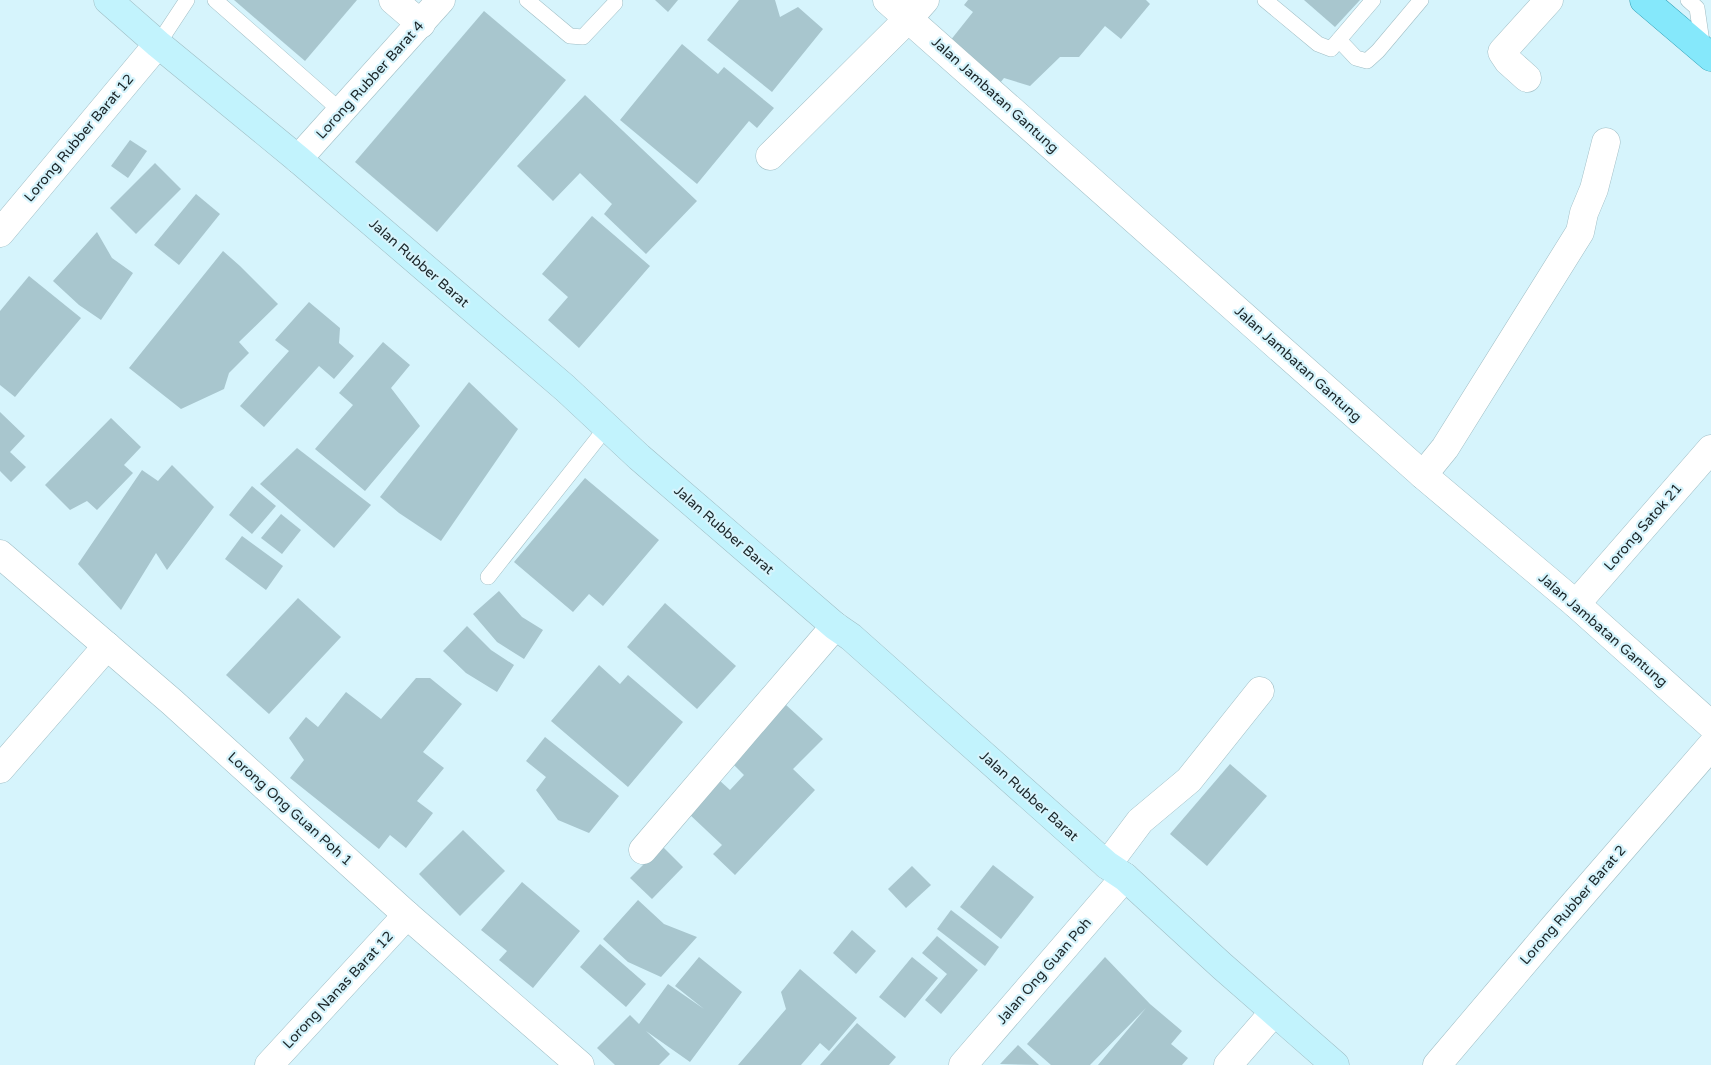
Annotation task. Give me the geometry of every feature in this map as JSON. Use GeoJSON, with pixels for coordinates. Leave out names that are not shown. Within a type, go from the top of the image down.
{"type":"FeatureCollection","features":[{"type":"Feature","properties":{"kind":"main road","name":"Jalan Rubber Barat"},"geometry":{"type":"LineString","coordinates":[[108,0],[158,44],[298,159],[565,388],[606,428],[835,626],[851,637],[1335,1065]]}},
{"type":"Feature","properties":{"kind":"main road"},"geometry":{"type":"LineString","coordinates":[[1644,0],[1707,54]]}},
{"type":"Feature","properties":{"kind":"street"},"geometry":{"type":"LineString","coordinates":[[393,0],[421,24]]}},
{"type":"Feature","properties":{"kind":"street","name":"Lorong Rubber Barat 4"},"geometry":{"type":"LineString","coordinates":[[298,159],[441,0]]}},
{"type":"Feature","properties":{"kind":"street","name":"Jalan Jambatan Gantung"},"geometry":{"type":"LineString","coordinates":[[887,0],[917,9],[1423,475],[1576,604],[1711,725]]}},
{"type":"Feature","properties":{"kind":"street"},"geometry":{"type":"LineString","coordinates":[[1527,78],[1508,61],[1502,52],[1549,0]]}},
{"type":"Feature","properties":{"kind":"street"},"geometry":{"type":"LineString","coordinates":[[770,156],[917,9]]}},
{"type":"Feature","properties":{"kind":"street","name":"Lorong Rubber Barat 12"},"geometry":{"type":"LineString","coordinates":[[0,232],[158,44]]}},
{"type":"Feature","properties":{"kind":"street"},"geometry":{"type":"LineString","coordinates":[[1423,475],[1445,448],[1580,232],[1584,213],[1594,189],[1606,142]]}},
{"type":"Feature","properties":{"kind":"street","name":"Lorong Satok 21"},"geometry":{"type":"LineString","coordinates":[[1576,604],[1711,449]]}},
{"type":"Feature","properties":{"kind":"street","name":"Lorong Ong Guan Poh 1"},"geometry":{"type":"LineString","coordinates":[[0,554],[172,702],[407,915],[580,1065]]}},
{"type":"Feature","properties":{"kind":"street"},"geometry":{"type":"LineString","coordinates":[[643,850],[835,626]]}},
{"type":"Feature","properties":{"kind":"street"},"geometry":{"type":"LineString","coordinates":[[0,769],[107,646]]}},
{"type":"Feature","properties":{"kind":"street","name":"Jalan Ong Guan Poh"},"geometry":{"type":"LineString","coordinates":[[963,1065],[1116,871],[1140,821],[1189,780],[1260,690]]}},
{"type":"Feature","properties":{"kind":"street","name":"Lorong Rubber Barat 2"},"geometry":{"type":"LineString","coordinates":[[1437,1065],[1711,746]]}},
{"type":"Feature","properties":{"kind":"street","name":"Lorong Nanas Barat 12"},"geometry":{"type":"LineString","coordinates":[[269,1065],[407,915]]}},
{"type":"Feature","properties":{"kind":"street"},"geometry":{"type":"LineString","coordinates":[[1228,1065],[1274,1012]]}},
{"type":"Feature","properties":{"kind":"lane"},"geometry":{"type":"LineString","coordinates":[[158,44],[187,0]]}},
{"type":"Feature","properties":{"kind":"lane"},"geometry":{"type":"LineString","coordinates":[[215,0],[341,111]]}},
{"type":"Feature","properties":{"kind":"lane"},"geometry":{"type":"LineString","coordinates":[[527,0],[570,36],[583,37],[615,3]]}},
{"type":"Feature","properties":{"kind":"lane"},"geometry":{"type":"LineString","coordinates":[[1265,0],[1318,44],[1331,49],[1373,0]]}},
{"type":"Feature","properties":{"kind":"lane"},"geometry":{"type":"LineString","coordinates":[[1338,40],[1356,58],[1367,60],[1378,52],[1421,0]]}},
{"type":"Feature","properties":{"kind":"lane"},"geometry":{"type":"LineString","coordinates":[[1688,0],[1697,8],[1707,54]]}},
{"type":"Feature","properties":{"kind":"lane"},"geometry":{"type":"LineString","coordinates":[[488,577],[606,428]]}},
{"type":"Feature","properties":{"kind":"building"},"geometry":{"type":"Polygon","coordinates":[[[234,0],[357,0],[305,61],[234,0]]]}},
{"type":"Feature","properties":{"kind":"building"},"geometry":{"type":"Polygon","coordinates":[[[655,0],[678,0],[668,12],[655,0]]]}},
{"type":"Feature","properties":{"kind":"building"},"geometry":{"type":"Polygon","coordinates":[[[739,0],[775,0],[780,17],[798,7],[823,29],[772,92],[707,40],[739,0]]]}},
{"type":"Feature","properties":{"kind":"building"},"geometry":{"type":"Polygon","coordinates":[[[968,0],[1146,0],[1150,4],[1121,39],[1105,26],[1079,57],[1060,57],[1030,86],[1004,78],[996,88],[946,46],[973,12],[964,5],[968,0]]]}},
{"type":"Feature","properties":{"kind":"building"},"geometry":{"type":"Polygon","coordinates":[[[1304,0],[1360,0],[1335,27],[1304,0]]]}},
{"type":"Feature","properties":{"kind":"building"},"geometry":{"type":"Polygon","coordinates":[[[484,11],[566,80],[437,232],[355,162],[484,11]]]}},
{"type":"Feature","properties":{"kind":"building"},"geometry":{"type":"Polygon","coordinates":[[[682,44],[718,74],[724,67],[774,108],[757,128],[749,121],[697,184],[620,120],[682,44]]]}},
{"type":"Feature","properties":{"kind":"building"},"geometry":{"type":"Polygon","coordinates":[[[585,95],[697,201],[646,254],[604,214],[612,204],[580,173],[553,201],[517,166],[585,95]]]}},
{"type":"Feature","properties":{"kind":"building"},"geometry":{"type":"Polygon","coordinates":[[[130,140],[147,151],[128,178],[111,166],[130,140]]]}},
{"type":"Feature","properties":{"kind":"building"},"geometry":{"type":"Polygon","coordinates":[[[155,163],[181,189],[136,234],[110,208],[155,163]]]}},
{"type":"Feature","properties":{"kind":"building"},"geometry":{"type":"Polygon","coordinates":[[[196,194],[220,214],[179,265],[154,245],[196,194]]]}},
{"type":"Feature","properties":{"kind":"building"},"geometry":{"type":"Polygon","coordinates":[[[592,216],[650,266],[579,348],[548,320],[568,297],[542,274],[592,216]]]}},
{"type":"Feature","properties":{"kind":"building"},"geometry":{"type":"Polygon","coordinates":[[[97,232],[112,258],[133,273],[101,320],[79,305],[53,281],[97,232]]]}},
{"type":"Feature","properties":{"kind":"building"},"geometry":{"type":"Polygon","coordinates":[[[223,251],[278,304],[239,342],[249,353],[229,373],[224,389],[181,409],[129,368],[223,251]]]}},
{"type":"Feature","properties":{"kind":"building"},"geometry":{"type":"Polygon","coordinates":[[[29,276],[81,318],[15,397],[0,385],[0,311],[29,276]]]}},
{"type":"Feature","properties":{"kind":"building"},"geometry":{"type":"Polygon","coordinates":[[[309,302],[340,328],[339,343],[354,356],[334,379],[319,366],[264,427],[240,406],[289,351],[275,340],[309,302]]]}},
{"type":"Feature","properties":{"kind":"building"},"geometry":{"type":"Polygon","coordinates":[[[383,342],[410,365],[391,388],[420,426],[365,491],[315,449],[353,405],[339,393],[383,342]]]}},
{"type":"Feature","properties":{"kind":"building"},"geometry":{"type":"Polygon","coordinates":[[[469,382],[518,429],[441,541],[399,513],[380,497],[469,382]]]}},
{"type":"Feature","properties":{"kind":"building"},"geometry":{"type":"Polygon","coordinates":[[[0,412],[25,436],[10,452],[26,467],[11,482],[0,471],[0,412]]]}},
{"type":"Feature","properties":{"kind":"building"},"geometry":{"type":"Polygon","coordinates":[[[111,418],[141,447],[124,465],[133,473],[97,510],[87,501],[70,510],[45,485],[111,418]]]}},
{"type":"Feature","properties":{"kind":"building"},"geometry":{"type":"Polygon","coordinates":[[[297,448],[371,505],[334,548],[260,484],[297,448]]]}},
{"type":"Feature","properties":{"kind":"building"},"geometry":{"type":"Polygon","coordinates":[[[172,465],[214,507],[167,570],[156,553],[121,610],[78,564],[142,470],[158,481],[172,465]]]}},
{"type":"Feature","properties":{"kind":"building"},"geometry":{"type":"Polygon","coordinates":[[[585,478],[659,540],[603,606],[589,594],[573,612],[514,562],[585,478]]]}},
{"type":"Feature","properties":{"kind":"building"},"geometry":{"type":"Polygon","coordinates":[[[252,486],[276,506],[252,534],[229,515],[252,486]]]}},
{"type":"Feature","properties":{"kind":"building"},"geometry":{"type":"Polygon","coordinates":[[[281,514],[301,530],[282,554],[261,538],[281,514]]]}},
{"type":"Feature","properties":{"kind":"building"},"geometry":{"type":"Polygon","coordinates":[[[242,536],[283,566],[266,590],[225,559],[242,536]]]}},
{"type":"Feature","properties":{"kind":"building"},"geometry":{"type":"Polygon","coordinates":[[[499,591],[522,617],[543,630],[524,659],[497,642],[473,614],[499,591]]]}},
{"type":"Feature","properties":{"kind":"building"},"geometry":{"type":"Polygon","coordinates":[[[298,598],[341,637],[269,714],[226,675],[298,598]]]}},
{"type":"Feature","properties":{"kind":"building"},"geometry":{"type":"Polygon","coordinates":[[[665,603],[736,666],[697,709],[627,647],[665,603]]]}},
{"type":"Feature","properties":{"kind":"building"},"geometry":{"type":"Polygon","coordinates":[[[467,626],[491,650],[514,665],[497,692],[466,673],[443,651],[467,626]]]}},
{"type":"Feature","properties":{"kind":"building"},"geometry":{"type":"Polygon","coordinates":[[[599,665],[620,684],[628,675],[683,722],[628,787],[551,721],[599,665]]]}},
{"type":"Feature","properties":{"kind":"building"},"geometry":{"type":"Polygon","coordinates":[[[416,678],[430,678],[462,704],[423,752],[444,768],[417,801],[433,813],[406,848],[390,835],[379,849],[290,778],[304,760],[289,738],[306,717],[318,727],[346,692],[381,719],[416,678]]]}},
{"type":"Feature","properties":{"kind":"building"},"geometry":{"type":"Polygon","coordinates":[[[785,704],[823,739],[793,769],[815,790],[735,875],[713,854],[722,845],[688,813],[719,780],[730,790],[744,775],[731,762],[785,704]]]}},
{"type":"Feature","properties":{"kind":"building"},"geometry":{"type":"Polygon","coordinates":[[[545,737],[619,796],[589,833],[558,820],[536,790],[546,777],[526,761],[545,737]]]}},
{"type":"Feature","properties":{"kind":"building"},"geometry":{"type":"Polygon","coordinates":[[[1230,764],[1267,796],[1207,866],[1170,834],[1230,764]]]}},
{"type":"Feature","properties":{"kind":"building"},"geometry":{"type":"Polygon","coordinates":[[[463,830],[505,871],[460,916],[419,874],[463,830]]]}},
{"type":"Feature","properties":{"kind":"building"},"geometry":{"type":"Polygon","coordinates":[[[662,846],[683,867],[652,899],[630,878],[662,846]]]}},
{"type":"Feature","properties":{"kind":"building"},"geometry":{"type":"Polygon","coordinates":[[[993,865],[1034,897],[1001,939],[960,907],[993,865]]]}},
{"type":"Feature","properties":{"kind":"building"},"geometry":{"type":"Polygon","coordinates":[[[912,866],[931,885],[906,908],[888,889],[912,866]]]}},
{"type":"Feature","properties":{"kind":"building"},"geometry":{"type":"Polygon","coordinates":[[[522,882],[580,931],[533,988],[499,960],[507,951],[481,930],[522,882]]]}},
{"type":"Feature","properties":{"kind":"building"},"geometry":{"type":"Polygon","coordinates":[[[638,900],[664,924],[697,937],[661,977],[628,962],[603,939],[638,900]]]}},
{"type":"Feature","properties":{"kind":"building"},"geometry":{"type":"Polygon","coordinates":[[[951,910],[999,947],[985,966],[937,929],[951,910]]]}},
{"type":"Feature","properties":{"kind":"building"},"geometry":{"type":"Polygon","coordinates":[[[852,930],[876,951],[856,974],[833,953],[852,930]]]}},
{"type":"Feature","properties":{"kind":"building"},"geometry":{"type":"Polygon","coordinates":[[[937,936],[978,970],[941,1014],[925,1000],[947,974],[922,953],[937,936]]]}},
{"type":"Feature","properties":{"kind":"building"},"geometry":{"type":"Polygon","coordinates":[[[600,944],[646,984],[626,1007],[580,967],[600,944]]]}},
{"type":"Feature","properties":{"kind":"building"},"geometry":{"type":"Polygon","coordinates":[[[699,957],[742,992],[690,1062],[646,1031],[670,1054],[659,1065],[615,1065],[597,1048],[630,1015],[639,1024],[668,984],[704,1009],[675,986],[699,957]]]}},
{"type":"Feature","properties":{"kind":"building"},"geometry":{"type":"Polygon","coordinates":[[[912,957],[938,978],[905,1018],[879,997],[912,957]]]}},
{"type":"Feature","properties":{"kind":"building"},"geometry":{"type":"Polygon","coordinates":[[[1105,957],[1150,1004],[1182,1031],[1171,1044],[1188,1058],[1182,1065],[1098,1065],[1146,1008],[1090,1065],[1051,1065],[1027,1044],[1105,957]]]}},
{"type":"Feature","properties":{"kind":"building"},"geometry":{"type":"Polygon","coordinates":[[[800,969],[857,1018],[829,1051],[820,1043],[801,1065],[738,1065],[786,1009],[781,992],[800,969]]]}},
{"type":"Feature","properties":{"kind":"building"},"geometry":{"type":"Polygon","coordinates":[[[857,1023],[896,1057],[889,1065],[820,1065],[857,1023]]]}},
{"type":"Feature","properties":{"kind":"building"},"geometry":{"type":"Polygon","coordinates":[[[1018,1045],[1039,1065],[1000,1064],[1018,1045]]]}}]}
